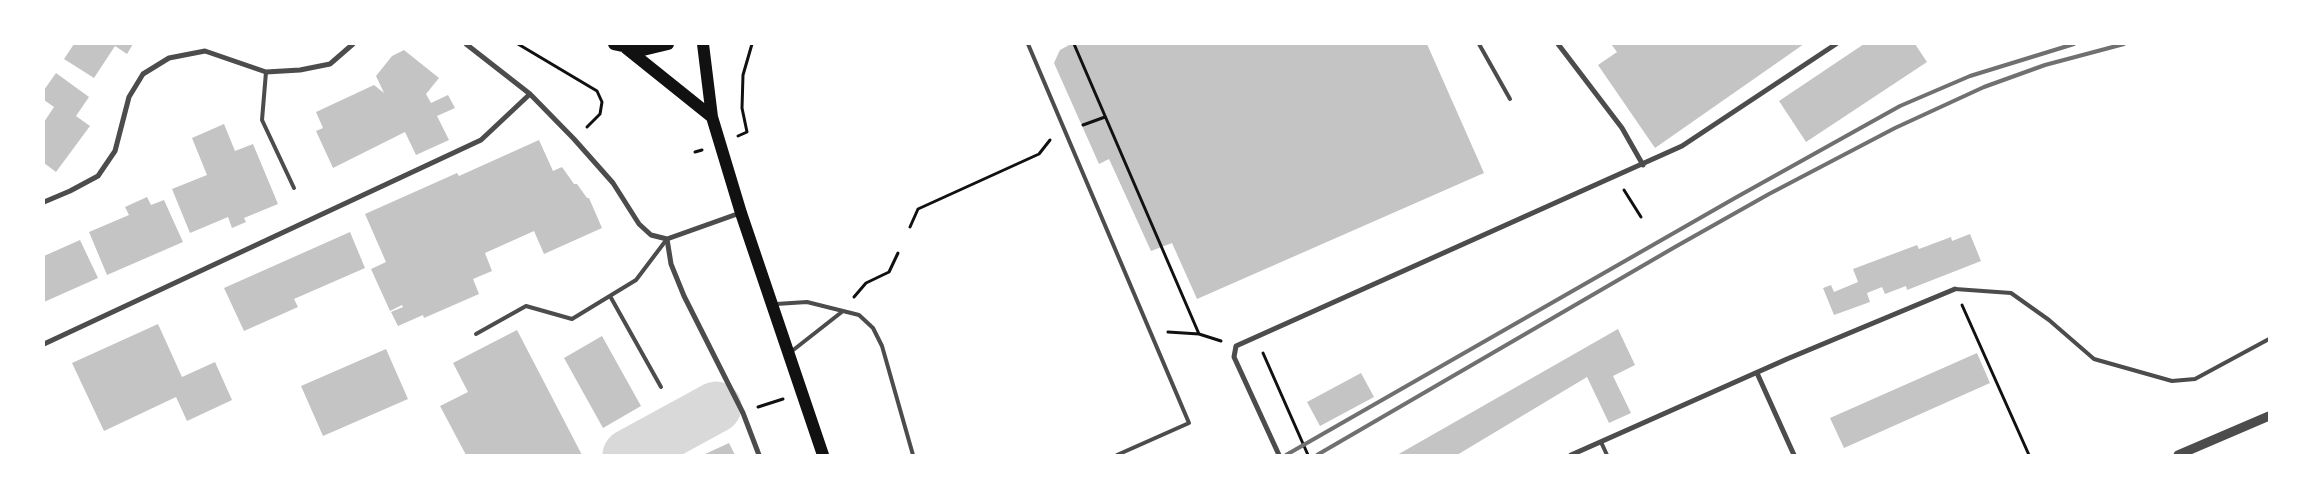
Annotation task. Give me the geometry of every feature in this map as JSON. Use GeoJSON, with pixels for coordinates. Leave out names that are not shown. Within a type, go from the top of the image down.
{"type":"FeatureCollection","features":[{"type":"Feature","properties":{"kind":"main road"},"geometry":{"type":"LineString","coordinates":[[620,46],[643,50],[668,44]]}},
{"type":"Feature","properties":{"kind":"main road"},"geometry":{"type":"LineString","coordinates":[[703,44],[712,117],[771,305],[823,455]]}},
{"type":"Feature","properties":{"kind":"main road"},"geometry":{"type":"LineString","coordinates":[[620,46],[712,117]]}},
{"type":"Feature","properties":{"kind":"street"},"geometry":{"type":"LineString","coordinates":[[44,202],[98,176],[115,151],[129,97],[143,74],[169,58],[205,51],[266,72],[300,70],[330,64],[352,44]]}},
{"type":"Feature","properties":{"kind":"street"},"geometry":{"type":"LineString","coordinates":[[466,44],[530,94],[574,139],[613,183],[639,224],[651,235],[667,239],[741,213]]}},
{"type":"Feature","properties":{"kind":"street"},"geometry":{"type":"LineString","coordinates":[[1558,44],[1622,128],[1643,164]]}},
{"type":"Feature","properties":{"kind":"street"},"geometry":{"type":"LineString","coordinates":[[1280,455],[1234,357],[1236,346],[1682,146],[1836,44]]}},
{"type":"Feature","properties":{"kind":"street"},"geometry":{"type":"LineString","coordinates":[[44,344],[481,140],[530,94]]}},
{"type":"Feature","properties":{"kind":"street"},"geometry":{"type":"LineString","coordinates":[[667,239],[671,264],[684,296],[743,412],[760,455]]}},
{"type":"Feature","properties":{"kind":"street"},"geometry":{"type":"LineString","coordinates":[[1571,455],[1955,289]]}},
{"type":"Feature","properties":{"kind":"street"},"geometry":{"type":"LineString","coordinates":[[1757,373],[1794,455]]}},
{"type":"Feature","properties":{"kind":"street"},"geometry":{"type":"LineString","coordinates":[[2178,455],[2269,416]]}},
{"type":"Feature","properties":{"kind":"lane"},"geometry":{"type":"LineString","coordinates":[[1028,44],[1189,423],[1117,455]]}},
{"type":"Feature","properties":{"kind":"lane"},"geometry":{"type":"LineString","coordinates":[[1479,44],[1510,99]]}},
{"type":"Feature","properties":{"kind":"lane"},"geometry":{"type":"LineString","coordinates":[[266,72],[262,120],[294,188]]}},
{"type":"Feature","properties":{"kind":"lane"},"geometry":{"type":"LineString","coordinates":[[476,334],[526,306],[572,319],[636,280],[667,239]]}},
{"type":"Feature","properties":{"kind":"lane"},"geometry":{"type":"LineString","coordinates":[[1955,289],[2011,293],[2049,320],[2094,359],[2172,381],[2195,379],[2269,339]]}},
{"type":"Feature","properties":{"kind":"lane"},"geometry":{"type":"LineString","coordinates":[[610,296],[661,387]]}},
{"type":"Feature","properties":{"kind":"lane"},"geometry":{"type":"LineString","coordinates":[[771,305],[807,302],[860,315],[873,328],[882,346],[913,455]]}},
{"type":"Feature","properties":{"kind":"lane"},"geometry":{"type":"LineString","coordinates":[[788,354],[843,311]]}},
{"type":"Feature","properties":{"kind":"lane"},"geometry":{"type":"LineString","coordinates":[[1602,442],[1607,455]]}},
{"type":"Feature","properties":{"kind":"path"},"geometry":{"type":"LineString","coordinates":[[518,44],[597,91],[602,102],[600,114],[574,139]]}},
{"type":"Feature","properties":{"kind":"path"},"geometry":{"type":"LineString","coordinates":[[747,132],[742,108],[744,75],[752,44]]}},
{"type":"Feature","properties":{"kind":"path"},"geometry":{"type":"LineString","coordinates":[[1074,44],[1199,334]]}},
{"type":"Feature","properties":{"kind":"path"},"geometry":{"type":"LineString","coordinates":[[1083,125],[1105,117]]}},
{"type":"Feature","properties":{"kind":"path"},"geometry":{"type":"LineString","coordinates":[[910,227],[918,209],[1039,154],[1050,140]]}},
{"type":"Feature","properties":{"kind":"path"},"geometry":{"type":"LineString","coordinates":[[1631,199],[1641,217]]}},
{"type":"Feature","properties":{"kind":"path"},"geometry":{"type":"LineString","coordinates":[[843,311],[866,283],[889,272],[898,253]]}},
{"type":"Feature","properties":{"kind":"path"},"geometry":{"type":"LineString","coordinates":[[1955,289],[2029,455]]}},
{"type":"Feature","properties":{"kind":"path"},"geometry":{"type":"LineString","coordinates":[[1150,331],[1199,334],[1236,346]]}},
{"type":"Feature","properties":{"kind":"path"},"geometry":{"type":"LineString","coordinates":[[1256,337],[1308,455]]}},
{"type":"Feature","properties":{"kind":"path"},"geometry":{"type":"LineString","coordinates":[[743,412],[800,393]]}},
{"type":"Feature","properties":{"kind":"building"},"geometry":{"type":"Polygon","coordinates":[[[74,44],[133,44],[127,54],[115,46],[94,78],[64,59],[74,44]]]}},
{"type":"Feature","properties":{"kind":"building"},"geometry":{"type":"Polygon","coordinates":[[[1071,44],[1427,44],[1484,173],[1197,299],[1172,243],[1151,251],[1109,159],[1099,164],[1054,63],[1060,50],[1071,44]]]}},
{"type":"Feature","properties":{"kind":"building"},"geometry":{"type":"Polygon","coordinates":[[[1611,44],[1804,44],[1655,148],[1598,65],[1617,52],[1611,44]]]}},
{"type":"Feature","properties":{"kind":"building"},"geometry":{"type":"Polygon","coordinates":[[[1864,44],[1915,44],[1927,62],[1806,142],[1779,101],[1864,44]]]}},
{"type":"Feature","properties":{"kind":"building"},"geometry":{"type":"Polygon","coordinates":[[[404,50],[439,78],[426,94],[431,103],[448,95],[455,108],[437,116],[449,140],[416,155],[405,132],[333,168],[316,131],[323,128],[316,112],[374,85],[384,93],[376,76],[392,56],[404,50]]]}},
{"type":"Feature","properties":{"kind":"building"},"geometry":{"type":"Polygon","coordinates":[[[56,73],[89,97],[76,116],[90,126],[56,172],[44,163],[44,122],[54,107],[44,100],[44,90],[56,73]]]}},
{"type":"Feature","properties":{"kind":"building"},"geometry":{"type":"Polygon","coordinates":[[[224,124],[235,151],[253,144],[278,204],[244,218],[246,222],[232,228],[228,217],[190,233],[172,189],[207,175],[192,138],[224,124]]]}},
{"type":"Feature","properties":{"kind":"building"},"geometry":{"type":"Polygon","coordinates":[[[539,140],[553,171],[562,167],[574,184],[577,184],[587,198],[589,198],[602,228],[544,254],[534,231],[485,253],[492,271],[473,279],[479,294],[424,318],[423,315],[398,326],[391,312],[403,307],[402,305],[390,311],[371,269],[386,262],[365,214],[457,173],[459,176],[539,140]]]}},
{"type":"Feature","properties":{"kind":"building"},"geometry":{"type":"Polygon","coordinates":[[[147,197],[151,205],[164,200],[183,242],[107,275],[89,232],[129,215],[125,207],[147,197]]]}},
{"type":"Feature","properties":{"kind":"building"},"geometry":{"type":"Polygon","coordinates":[[[350,232],[365,268],[294,299],[298,307],[244,331],[224,288],[350,232]]]}},
{"type":"Feature","properties":{"kind":"building"},"geometry":{"type":"Polygon","coordinates":[[[1970,234],[1981,261],[1907,290],[1906,286],[1885,294],[1882,287],[1867,293],[1870,302],[1834,315],[1823,288],[1831,285],[1834,292],[1858,282],[1853,269],[1917,245],[1919,249],[1951,237],[1952,241],[1970,234]]]}},
{"type":"Feature","properties":{"kind":"building"},"geometry":{"type":"Polygon","coordinates":[[[80,240],[98,278],[44,302],[44,256],[80,240]]]}},
{"type":"Feature","properties":{"kind":"building"},"geometry":{"type":"Polygon","coordinates":[[[158,324],[182,377],[215,362],[232,400],[187,421],[176,397],[104,431],[72,363],[158,324]]]}},
{"type":"Feature","properties":{"kind":"building"},"geometry":{"type":"Polygon","coordinates":[[[1618,329],[1635,365],[1613,376],[1631,413],[1609,423],[1587,377],[1457,455],[1397,455],[1618,329]]]}},
{"type":"Feature","properties":{"kind":"building"},"geometry":{"type":"Polygon","coordinates":[[[517,330],[582,455],[466,455],[440,406],[468,392],[453,363],[517,330]]]}},
{"type":"Feature","properties":{"kind":"building"},"geometry":{"type":"Polygon","coordinates":[[[602,336],[641,406],[603,428],[564,358],[602,336]]]}},
{"type":"Feature","properties":{"kind":"building"},"geometry":{"type":"Polygon","coordinates":[[[386,349],[408,399],[323,436],[301,386],[386,349]]]}},
{"type":"Feature","properties":{"kind":"building"},"geometry":{"type":"Polygon","coordinates":[[[1977,353],[1990,383],[1844,448],[1830,418],[1977,353]]]}},
{"type":"Feature","properties":{"kind":"building"},"geometry":{"type":"Polygon","coordinates":[[[1361,373],[1374,397],[1320,426],[1307,402],[1361,373]]]}},
{"type":"Feature","properties":{"kind":"building"},"geometry":{"type":"Polygon","coordinates":[[[729,443],[735,455],[703,455],[729,443]]]}},
{"type":"Feature","properties":{"kind":"waterway"},"geometry":{"type":"LineString","coordinates":[[628,455],[716,407]]}},
{"type":"Feature","properties":{"kind":"railway"},"geometry":{"type":"LineString","coordinates":[[1286,455],[1735,198],[1900,106],[1970,76],[2074,44]]}},
{"type":"Feature","properties":{"kind":"railway"},"geometry":{"type":"LineString","coordinates":[[1317,455],[1675,247],[1769,194],[1895,128],[1984,87],[2045,65],[2124,44]]}}]}
